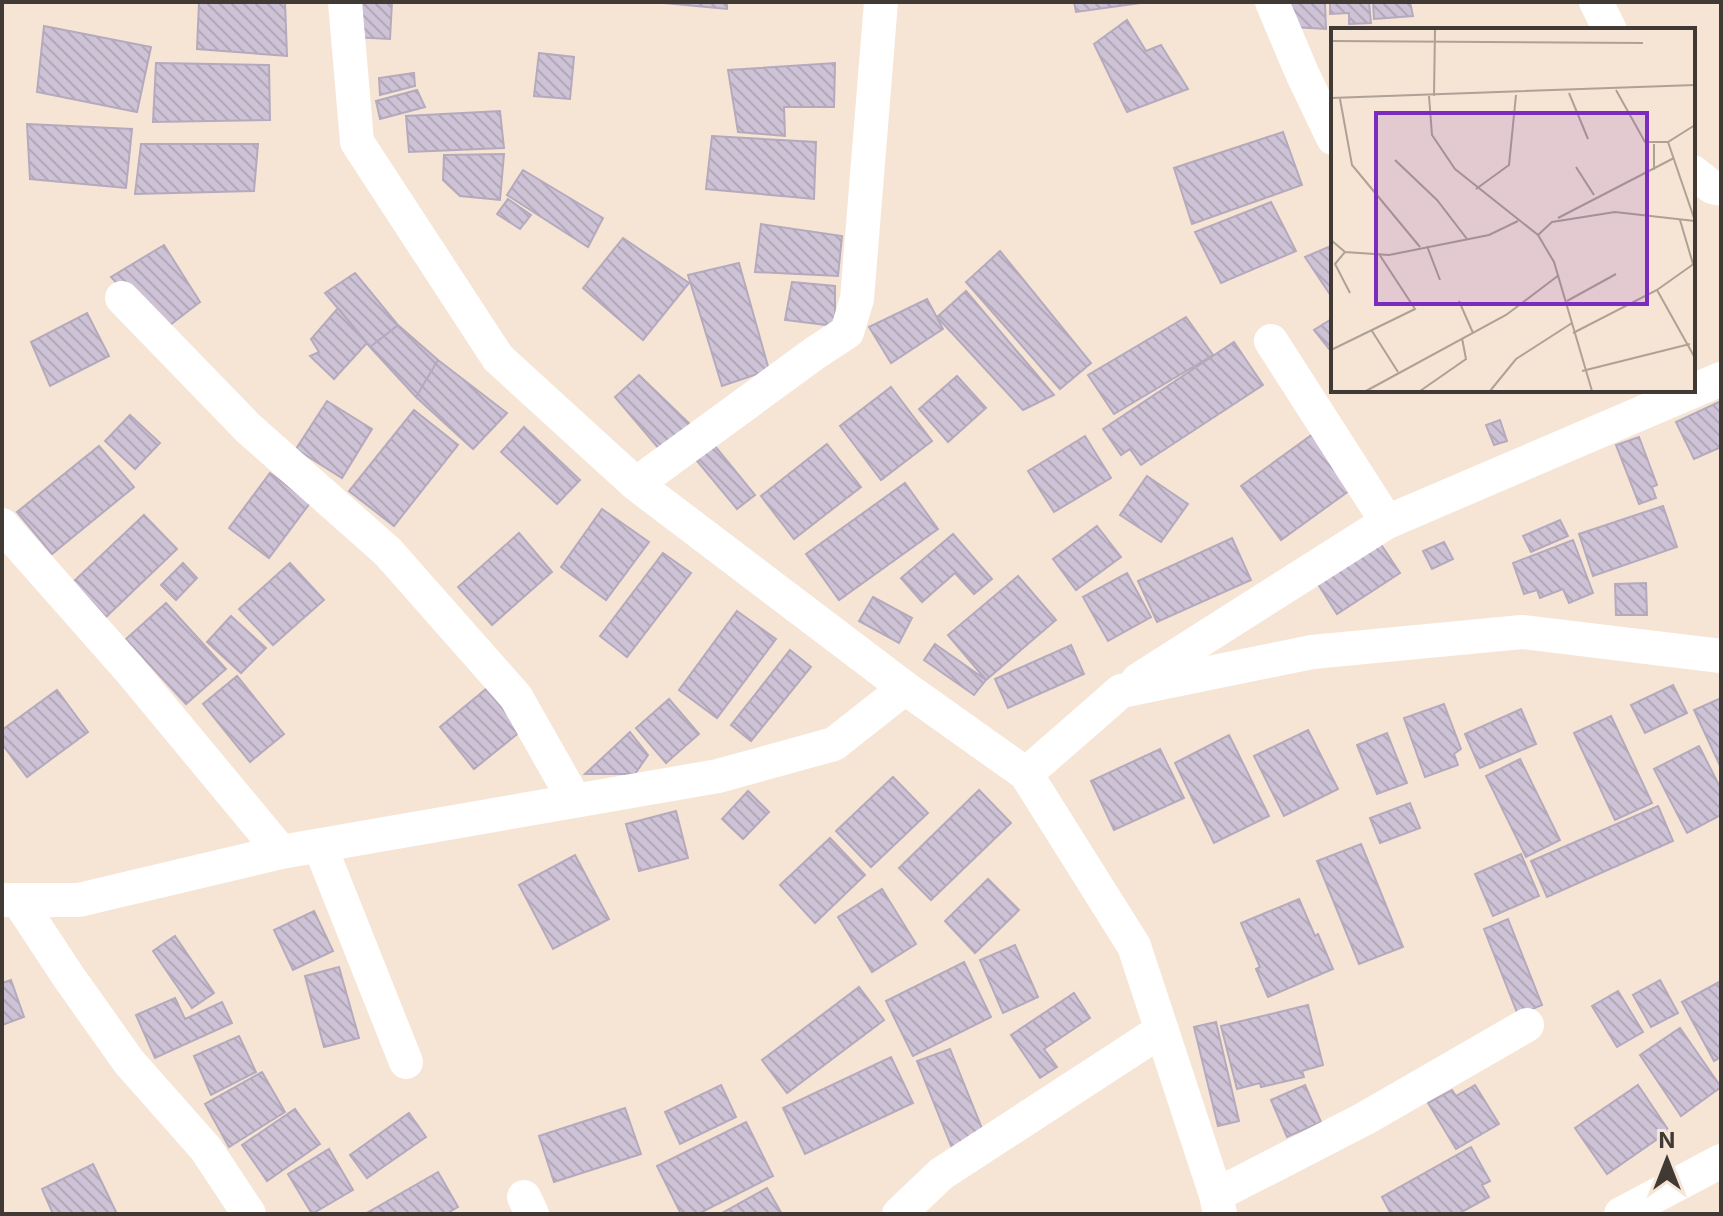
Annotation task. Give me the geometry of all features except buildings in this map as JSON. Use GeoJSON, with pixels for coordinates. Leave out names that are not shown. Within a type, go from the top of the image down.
{"type":"FeatureCollection","features":[{"type":"Feature","properties":{"kind":"street"},"geometry":{"type":"LineString","coordinates":[[345,2],[357,142],[498,358],[636,484],[905,688],[1026,774],[1134,946],[1218,1204],[1527,1025]]}},
{"type":"Feature","properties":{"kind":"street"},"geometry":{"type":"LineString","coordinates":[[636,484],[847,332],[857,299],[881,2]]}},
{"type":"Feature","properties":{"kind":"street"},"geometry":{"type":"LineString","coordinates":[[1272,2],[1331,134]]}},
{"type":"Feature","properties":{"kind":"street"},"geometry":{"type":"LineString","coordinates":[[1596,2],[1609,28]]}},
{"type":"Feature","properties":{"kind":"street"},"geometry":{"type":"LineString","coordinates":[[1695,174],[1712,187],[1721,189]]}},
{"type":"Feature","properties":{"kind":"street"},"geometry":{"type":"LineString","coordinates":[[122,298],[248,428],[388,552],[516,697],[575,801]]}},
{"type":"Feature","properties":{"kind":"street"},"geometry":{"type":"LineString","coordinates":[[1271,341],[1387,522]]}},
{"type":"Feature","properties":{"kind":"street"},"geometry":{"type":"LineString","coordinates":[[1695,390],[1721,379]]}},
{"type":"Feature","properties":{"kind":"street"},"geometry":{"type":"LineString","coordinates":[[1026,774],[1121,691],[1387,522],[1691,392]]}},
{"type":"Feature","properties":{"kind":"street"},"geometry":{"type":"LineString","coordinates":[[2,525],[130,670],[281,852]]}},
{"type":"Feature","properties":{"kind":"street"},"geometry":{"type":"LineString","coordinates":[[1121,691],[1312,652],[1522,632],[1721,656]]}},
{"type":"Feature","properties":{"kind":"street"},"geometry":{"type":"LineString","coordinates":[[10,900],[79,900],[281,852],[718,776],[834,744],[905,688]]}},
{"type":"Feature","properties":{"kind":"street"},"geometry":{"type":"LineString","coordinates":[[320,846],[406,1062]]}},
{"type":"Feature","properties":{"kind":"street"},"geometry":{"type":"LineString","coordinates":[[10,900],[129,1062],[206,1149],[249,1214]]}},
{"type":"Feature","properties":{"kind":"street"},"geometry":{"type":"LineString","coordinates":[[899,1214],[941,1174],[1162,1030]]}},
{"type":"Feature","properties":{"kind":"street"},"geometry":{"type":"LineString","coordinates":[[1621,1214],[1721,1161]]}}]}
